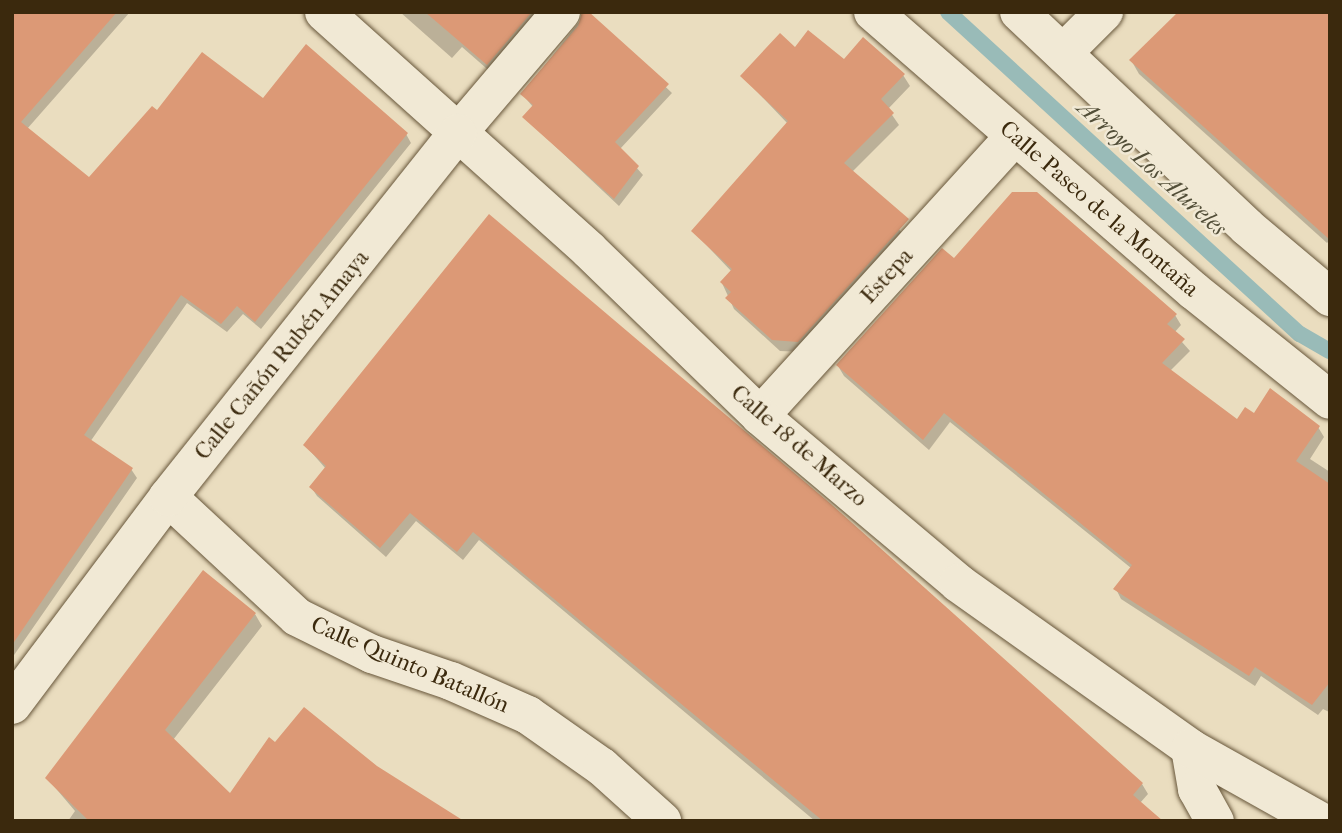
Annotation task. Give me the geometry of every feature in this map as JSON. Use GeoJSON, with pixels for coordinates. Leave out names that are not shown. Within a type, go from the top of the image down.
{"type":"FeatureCollection","features":[{"type":"Feature","properties":{"kind":"main road","name":"Calle 18 de Marzo"},"geometry":{"type":"LineString","coordinates":[[324,12],[589,250],[760,416],[958,583],[1191,748],[1320,821]]}},
{"type":"Feature","properties":{"kind":"main road","name":"Calle Cañón Rubén Amaya"},"geometry":{"type":"LineString","coordinates":[[12,705],[168,497],[458,133],[561,12]]}},
{"type":"Feature","properties":{"kind":"main road","name":"Calle Paseo de la Montaña"},"geometry":{"type":"LineString","coordinates":[[873,12],[1014,137],[1288,371],[1330,400]]}},
{"type":"Feature","properties":{"kind":"main road"},"geometry":{"type":"LineString","coordinates":[[1019,12],[1247,227],[1329,296]]}},
{"type":"Feature","properties":{"kind":"main road"},"geometry":{"type":"LineString","coordinates":[[1063,53],[1104,12]]}},
{"type":"Feature","properties":{"kind":"main road","name":"Estepa"},"geometry":{"type":"LineString","coordinates":[[760,416],[1014,137]]}},
{"type":"Feature","properties":{"kind":"main road","name":"Calle Quinto Batallón"},"geometry":{"type":"LineString","coordinates":[[168,497],[297,617],[372,654],[451,681],[528,715],[603,767],[662,821]]}},
{"type":"Feature","properties":{"kind":"main road"},"geometry":{"type":"LineString","coordinates":[[1191,748],[1197,789],[1216,821]]}},
{"type":"Feature","properties":{"kind":"building"},"geometry":{"type":"Polygon","coordinates":[[[12,12],[117,12],[21,122],[89,177],[152,106],[157,110],[202,52],[263,98],[306,44],[408,133],[255,322],[237,306],[221,324],[181,295],[84,435],[133,468],[12,645],[12,12]]]}},
{"type":"Feature","properties":{"kind":"building"},"geometry":{"type":"Polygon","coordinates":[[[425,12],[532,12],[487,65],[425,12]]]}},
{"type":"Feature","properties":{"kind":"building"},"geometry":{"type":"Polygon","coordinates":[[[582,12],[589,12],[669,84],[615,142],[639,166],[614,199],[522,117],[533,105],[520,94],[578,26],[582,12]]]}},
{"type":"Feature","properties":{"kind":"building"},"geometry":{"type":"Polygon","coordinates":[[[1178,12],[1330,12],[1330,240],[1129,60],[1178,12]]]}},
{"type":"Feature","properties":{"kind":"building"},"geometry":{"type":"Polygon","coordinates":[[[808,30],[844,59],[863,37],[905,74],[881,99],[894,113],[844,163],[909,219],[798,342],[772,340],[725,298],[731,292],[720,282],[732,269],[691,231],[788,121],[740,76],[780,33],[795,47],[808,30]]]}},
{"type":"Feature","properties":{"kind":"building"},"geometry":{"type":"Polygon","coordinates":[[[1012,192],[1037,192],[1177,314],[1167,324],[1185,339],[1162,363],[1237,419],[1245,407],[1254,413],[1270,388],[1320,426],[1296,461],[1330,484],[1330,682],[1312,705],[1255,667],[1249,676],[1113,589],[1132,565],[944,413],[923,440],[836,365],[942,248],[954,258],[1012,192]]]}},
{"type":"Feature","properties":{"kind":"building"},"geometry":{"type":"Polygon","coordinates":[[[489,214],[831,504],[1143,783],[1133,795],[1163,821],[823,821],[473,532],[457,552],[410,513],[380,548],[309,487],[326,466],[303,445],[489,214]]]}},
{"type":"Feature","properties":{"kind":"building"},"geometry":{"type":"Polygon","coordinates":[[[203,570],[256,613],[165,730],[230,793],[269,737],[275,742],[304,707],[377,766],[464,821],[89,821],[45,778],[203,570]]]}},
{"type":"Feature","properties":{"kind":"waterway","name":"Arroyo Los Alureles"},"geometry":{"type":"LineString","coordinates":[[948,12],[1300,334],[1330,351]]}}]}
